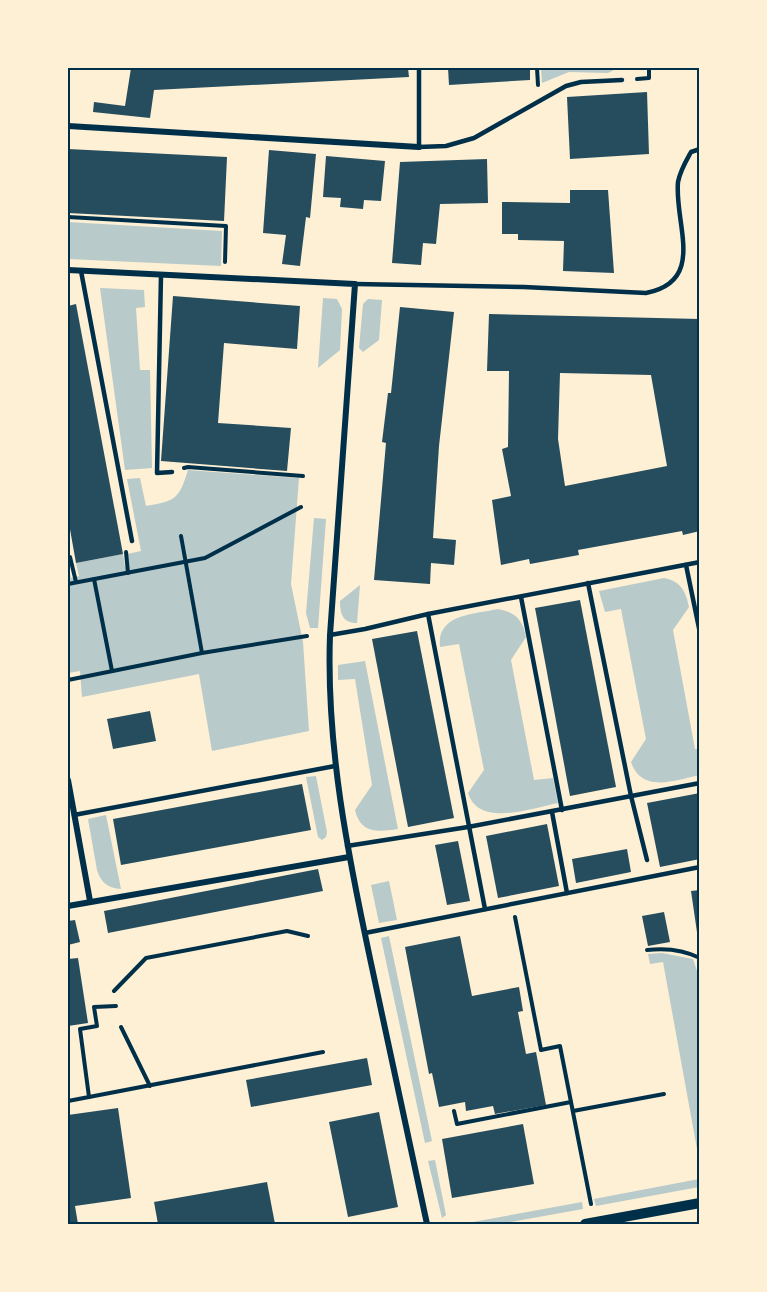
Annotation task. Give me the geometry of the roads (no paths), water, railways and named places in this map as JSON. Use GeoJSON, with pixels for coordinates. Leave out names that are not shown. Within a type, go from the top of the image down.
{"type":"FeatureCollection","features":[{"type":"Feature","properties":{"kind":"street"},"geometry":{"type":"LineString","coordinates":[[68,126],[419,147]]}},
{"type":"Feature","properties":{"kind":"street"},"geometry":{"type":"LineString","coordinates":[[68,270],[355,284],[330,635],[329,689],[335,766],[349,857],[427,1224]]}},
{"type":"Feature","properties":{"kind":"street"},"geometry":{"type":"LineString","coordinates":[[68,780],[90,901]]}},
{"type":"Feature","properties":{"kind":"street"},"geometry":{"type":"LineString","coordinates":[[68,906],[349,857]]}},
{"type":"Feature","properties":{"kind":"street"},"geometry":{"type":"LineString","coordinates":[[590,1224],[699,1203]]}},
{"type":"Feature","properties":{"kind":"lane"},"geometry":{"type":"LineString","coordinates":[[419,68],[419,147],[446,146],[474,138],[566,86],[581,82],[622,80]]}},
{"type":"Feature","properties":{"kind":"lane"},"geometry":{"type":"LineString","coordinates":[[355,284],[524,287],[646,293],[665,287],[678,274],[683,265],[684,254],[678,201],[679,179],[691,152],[699,149]]}},
{"type":"Feature","properties":{"kind":"lane"},"geometry":{"type":"LineString","coordinates":[[81,271],[132,541]]}},
{"type":"Feature","properties":{"kind":"lane"},"geometry":{"type":"LineString","coordinates":[[161,275],[157,472],[172,472]]}},
{"type":"Feature","properties":{"kind":"lane"},"geometry":{"type":"LineString","coordinates":[[330,635],[699,562]]}},
{"type":"Feature","properties":{"kind":"lane"},"geometry":{"type":"LineString","coordinates":[[686,565],[699,633]]}},
{"type":"Feature","properties":{"kind":"lane"},"geometry":{"type":"LineString","coordinates":[[588,583],[631,796],[647,860]]}},
{"type":"Feature","properties":{"kind":"lane"},"geometry":{"type":"LineString","coordinates":[[521,597],[562,810]]}},
{"type":"Feature","properties":{"kind":"lane"},"geometry":{"type":"LineString","coordinates":[[428,614],[485,909]]}},
{"type":"Feature","properties":{"kind":"lane"},"geometry":{"type":"LineString","coordinates":[[74,814],[335,766]]}},
{"type":"Feature","properties":{"kind":"lane"},"geometry":{"type":"LineString","coordinates":[[347,846],[552,812],[699,783]]}},
{"type":"Feature","properties":{"kind":"lane"},"geometry":{"type":"LineString","coordinates":[[552,812],[567,893]]}},
{"type":"Feature","properties":{"kind":"lane"},"geometry":{"type":"LineString","coordinates":[[365,933],[699,867]]}}]}
